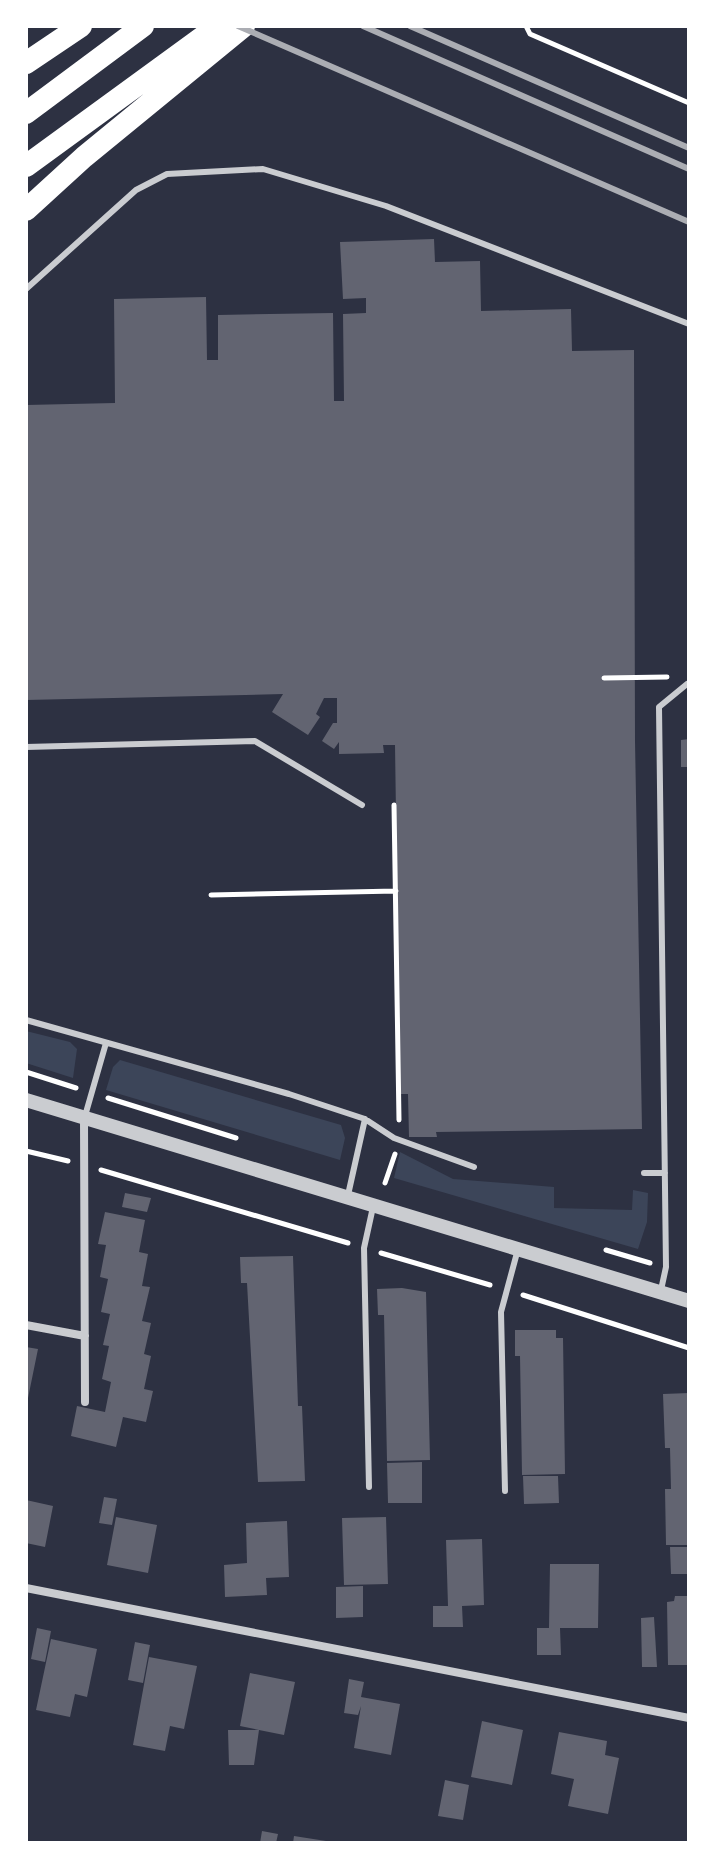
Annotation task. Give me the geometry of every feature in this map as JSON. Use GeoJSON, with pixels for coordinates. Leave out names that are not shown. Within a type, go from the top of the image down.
{"type":"FeatureCollection","features":[{"type":"Feature","properties":{"kind":"highway"},"geometry":{"type":"LineString","coordinates":[[26,63],[81,26]]}},
{"type":"Feature","properties":{"kind":"highway"},"geometry":{"type":"LineString","coordinates":[[26,113],[143,26]]}},
{"type":"Feature","properties":{"kind":"highway"},"geometry":{"type":"LineString","coordinates":[[26,166],[218,26]]}},
{"type":"Feature","properties":{"kind":"highway"},"geometry":{"type":"LineString","coordinates":[[26,210],[84,157],[244,26]]}},
{"type":"Feature","properties":{"kind":"street"},"geometry":{"type":"LineString","coordinates":[[26,1100],[689,1301]]}},
{"type":"Feature","properties":{"kind":"street"},"geometry":{"type":"LineString","coordinates":[[84,1119],[85,1402]]}},
{"type":"Feature","properties":{"kind":"street"},"geometry":{"type":"LineString","coordinates":[[26,1325],[85,1336]]}},
{"type":"Feature","properties":{"kind":"street"},"geometry":{"type":"LineString","coordinates":[[26,1588],[689,1718]]}},
{"type":"Feature","properties":{"kind":"lane"},"geometry":{"type":"LineString","coordinates":[[26,289],[136,190],[167,174],[263,169],[386,206],[689,324]]}},
{"type":"Feature","properties":{"kind":"lane"},"geometry":{"type":"LineString","coordinates":[[661,1293],[666,1267],[659,707],[687,684]]}},
{"type":"Feature","properties":{"kind":"lane"},"geometry":{"type":"LineString","coordinates":[[26,747],[255,741],[362,805]]}},
{"type":"Feature","properties":{"kind":"lane"},"geometry":{"type":"LineString","coordinates":[[26,1020],[289,1094],[365,1119],[399,1140],[474,1167]]}},
{"type":"Feature","properties":{"kind":"lane"},"geometry":{"type":"LineString","coordinates":[[84,1119],[106,1043]]}},
{"type":"Feature","properties":{"kind":"lane"},"geometry":{"type":"LineString","coordinates":[[347,1199],[365,1119]]}},
{"type":"Feature","properties":{"kind":"lane"},"geometry":{"type":"LineString","coordinates":[[644,1173],[665,1173]]}},
{"type":"Feature","properties":{"kind":"lane"},"geometry":{"type":"LineString","coordinates":[[369,1487],[364,1248],[373,1207]]}},
{"type":"Feature","properties":{"kind":"lane"},"geometry":{"type":"LineString","coordinates":[[505,1491],[501,1312],[518,1249]]}},
{"type":"Feature","properties":{"kind":"path"},"geometry":{"type":"LineString","coordinates":[[526,26],[530,34],[689,103]]}},
{"type":"Feature","properties":{"kind":"path"},"geometry":{"type":"LineString","coordinates":[[604,678],[672,677]]}},
{"type":"Feature","properties":{"kind":"path"},"geometry":{"type":"LineString","coordinates":[[385,1183],[399,1140],[394,805]]}},
{"type":"Feature","properties":{"kind":"path"},"geometry":{"type":"LineString","coordinates":[[211,895],[396,891]]}},
{"type":"Feature","properties":{"kind":"shaded area"},"geometry":{"type":"Polygon","coordinates":[[[26,1031],[70,1042],[77,1049],[73,1078],[26,1063],[26,1031]]]}},
{"type":"Feature","properties":{"kind":"shaded area"},"geometry":{"type":"Polygon","coordinates":[[[120,1060],[341,1125],[345,1138],[340,1160],[106,1090],[113,1067],[120,1060]]]}},
{"type":"Feature","properties":{"kind":"shaded area"},"geometry":{"type":"Polygon","coordinates":[[[400,1152],[453,1179],[554,1187],[554,1208],[632,1210],[633,1190],[648,1193],[647,1222],[638,1249],[394,1178],[400,1152]]]}},
{"type":"Feature","properties":{"kind":"building"},"geometry":{"type":"Polygon","coordinates":[[[434,239],[435,262],[480,261],[481,311],[571,309],[572,351],[634,350],[635,741],[642,1129],[436,1132],[437,1137],[409,1137],[408,1094],[400,1094],[395,745],[383,745],[384,753],[339,754],[339,742],[334,749],[322,741],[333,723],[337,723],[337,698],[324,698],[316,714],[320,717],[308,735],[272,712],[283,694],[26,700],[26,405],[115,403],[114,299],[206,297],[207,360],[218,360],[218,315],[333,313],[334,401],[344,401],[343,314],[366,313],[366,298],[343,299],[340,242],[434,239]]]}},
{"type":"Feature","properties":{"kind":"building"},"geometry":{"type":"Polygon","coordinates":[[[689,739],[689,767],[681,767],[681,740],[689,739]]]}},
{"type":"Feature","properties":{"kind":"building"},"geometry":{"type":"Polygon","coordinates":[[[125,1193],[151,1198],[147,1212],[122,1207],[125,1193]]]}},
{"type":"Feature","properties":{"kind":"building"},"geometry":{"type":"Polygon","coordinates":[[[105,1212],[145,1220],[139,1252],[148,1254],[142,1286],[150,1287],[142,1321],[151,1323],[144,1354],[151,1356],[144,1389],[153,1391],[146,1422],[123,1417],[116,1447],[71,1436],[77,1406],[105,1412],[111,1382],[102,1379],[109,1346],[103,1345],[110,1314],[101,1312],[108,1279],[100,1277],[106,1245],[98,1244],[105,1212]]]}},
{"type":"Feature","properties":{"kind":"building"},"geometry":{"type":"Polygon","coordinates":[[[293,1256],[298,1406],[302,1406],[305,1481],[258,1482],[247,1283],[241,1283],[240,1257],[293,1256]]]}},
{"type":"Feature","properties":{"kind":"building"},"geometry":{"type":"Polygon","coordinates":[[[402,1288],[426,1292],[430,1460],[387,1461],[384,1315],[378,1315],[377,1289],[402,1288]]]}},
{"type":"Feature","properties":{"kind":"building"},"geometry":{"type":"Polygon","coordinates":[[[515,1330],[556,1330],[556,1338],[563,1338],[565,1474],[522,1475],[520,1356],[515,1356],[515,1330]]]}},
{"type":"Feature","properties":{"kind":"building"},"geometry":{"type":"Polygon","coordinates":[[[26,1347],[38,1349],[27,1403],[26,1403],[26,1347]]]}},
{"type":"Feature","properties":{"kind":"building"},"geometry":{"type":"Polygon","coordinates":[[[689,1393],[689,1545],[666,1545],[665,1489],[671,1489],[670,1448],[665,1448],[663,1394],[689,1393]]]}},
{"type":"Feature","properties":{"kind":"building"},"geometry":{"type":"Polygon","coordinates":[[[422,1462],[422,1503],[388,1503],[387,1463],[422,1462]]]}},
{"type":"Feature","properties":{"kind":"building"},"geometry":{"type":"Polygon","coordinates":[[[523,1476],[558,1476],[559,1503],[524,1504],[523,1476]]]}},
{"type":"Feature","properties":{"kind":"building"},"geometry":{"type":"Polygon","coordinates":[[[104,1497],[117,1499],[112,1525],[99,1523],[104,1497]]]}},
{"type":"Feature","properties":{"kind":"building"},"geometry":{"type":"Polygon","coordinates":[[[26,1500],[53,1506],[45,1547],[26,1543],[26,1500]]]}},
{"type":"Feature","properties":{"kind":"building"},"geometry":{"type":"Polygon","coordinates":[[[116,1517],[157,1525],[148,1573],[107,1565],[116,1517]]]}},
{"type":"Feature","properties":{"kind":"building"},"geometry":{"type":"Polygon","coordinates":[[[386,1517],[388,1584],[344,1585],[342,1518],[386,1517]]]}},
{"type":"Feature","properties":{"kind":"building"},"geometry":{"type":"Polygon","coordinates":[[[287,1521],[289,1577],[266,1578],[267,1595],[225,1597],[224,1565],[247,1563],[246,1523],[287,1521]]]}},
{"type":"Feature","properties":{"kind":"building"},"geometry":{"type":"Polygon","coordinates":[[[482,1539],[484,1605],[462,1606],[463,1627],[433,1627],[433,1606],[448,1606],[446,1540],[482,1539]]]}},
{"type":"Feature","properties":{"kind":"building"},"geometry":{"type":"Polygon","coordinates":[[[670,1547],[689,1547],[689,1574],[671,1574],[670,1547]]]}},
{"type":"Feature","properties":{"kind":"building"},"geometry":{"type":"Polygon","coordinates":[[[550,1564],[599,1564],[598,1628],[560,1628],[561,1655],[537,1655],[537,1628],[549,1628],[550,1564]]]}},
{"type":"Feature","properties":{"kind":"building"},"geometry":{"type":"Polygon","coordinates":[[[363,1586],[363,1617],[336,1618],[336,1587],[363,1586]]]}},
{"type":"Feature","properties":{"kind":"building"},"geometry":{"type":"Polygon","coordinates":[[[675,1596],[689,1596],[689,1665],[668,1665],[667,1602],[674,1601],[675,1596]]]}},
{"type":"Feature","properties":{"kind":"building"},"geometry":{"type":"Polygon","coordinates":[[[654,1617],[657,1667],[642,1667],[641,1618],[654,1617]]]}},
{"type":"Feature","properties":{"kind":"building"},"geometry":{"type":"Polygon","coordinates":[[[37,1628],[51,1631],[45,1662],[31,1659],[37,1628]]]}},
{"type":"Feature","properties":{"kind":"building"},"geometry":{"type":"Polygon","coordinates":[[[51,1639],[97,1649],[87,1697],[75,1694],[70,1717],[36,1710],[51,1639]]]}},
{"type":"Feature","properties":{"kind":"building"},"geometry":{"type":"Polygon","coordinates":[[[135,1642],[150,1645],[143,1683],[128,1680],[135,1642]]]}},
{"type":"Feature","properties":{"kind":"building"},"geometry":{"type":"Polygon","coordinates":[[[149,1657],[197,1666],[184,1729],[170,1726],[165,1751],[133,1745],[149,1657]]]}},
{"type":"Feature","properties":{"kind":"building"},"geometry":{"type":"Polygon","coordinates":[[[250,1673],[295,1682],[284,1735],[240,1726],[250,1673]]]}},
{"type":"Feature","properties":{"kind":"building"},"geometry":{"type":"Polygon","coordinates":[[[349,1679],[364,1682],[361,1697],[400,1704],[391,1755],[354,1748],[361,1706],[358,1715],[344,1713],[349,1679]]]}},
{"type":"Feature","properties":{"kind":"building"},"geometry":{"type":"Polygon","coordinates":[[[482,1721],[523,1730],[512,1785],[471,1777],[482,1721]]]}},
{"type":"Feature","properties":{"kind":"building"},"geometry":{"type":"Polygon","coordinates":[[[228,1730],[259,1730],[254,1765],[229,1765],[228,1730]]]}},
{"type":"Feature","properties":{"kind":"building"},"geometry":{"type":"Polygon","coordinates":[[[559,1732],[607,1741],[605,1755],[619,1758],[608,1814],[568,1806],[574,1779],[551,1774],[559,1732]]]}},
{"type":"Feature","properties":{"kind":"building"},"geometry":{"type":"Polygon","coordinates":[[[445,1780],[469,1785],[463,1820],[438,1816],[445,1780]]]}},
{"type":"Feature","properties":{"kind":"building"},"geometry":{"type":"Polygon","coordinates":[[[262,1831],[278,1834],[276,1843],[260,1843],[262,1831]]]}},
{"type":"Feature","properties":{"kind":"building"},"geometry":{"type":"Polygon","coordinates":[[[294,1836],[326,1841],[326,1843],[293,1843],[294,1836]]]}},
{"type":"Feature","properties":{"kind":"railway"},"geometry":{"type":"LineString","coordinates":[[238,26],[689,222]]}},
{"type":"Feature","properties":{"kind":"railway"},"geometry":{"type":"LineString","coordinates":[[363,26],[689,169]]}},
{"type":"Feature","properties":{"kind":"railway"},"geometry":{"type":"LineString","coordinates":[[410,26],[689,148]]}}]}
